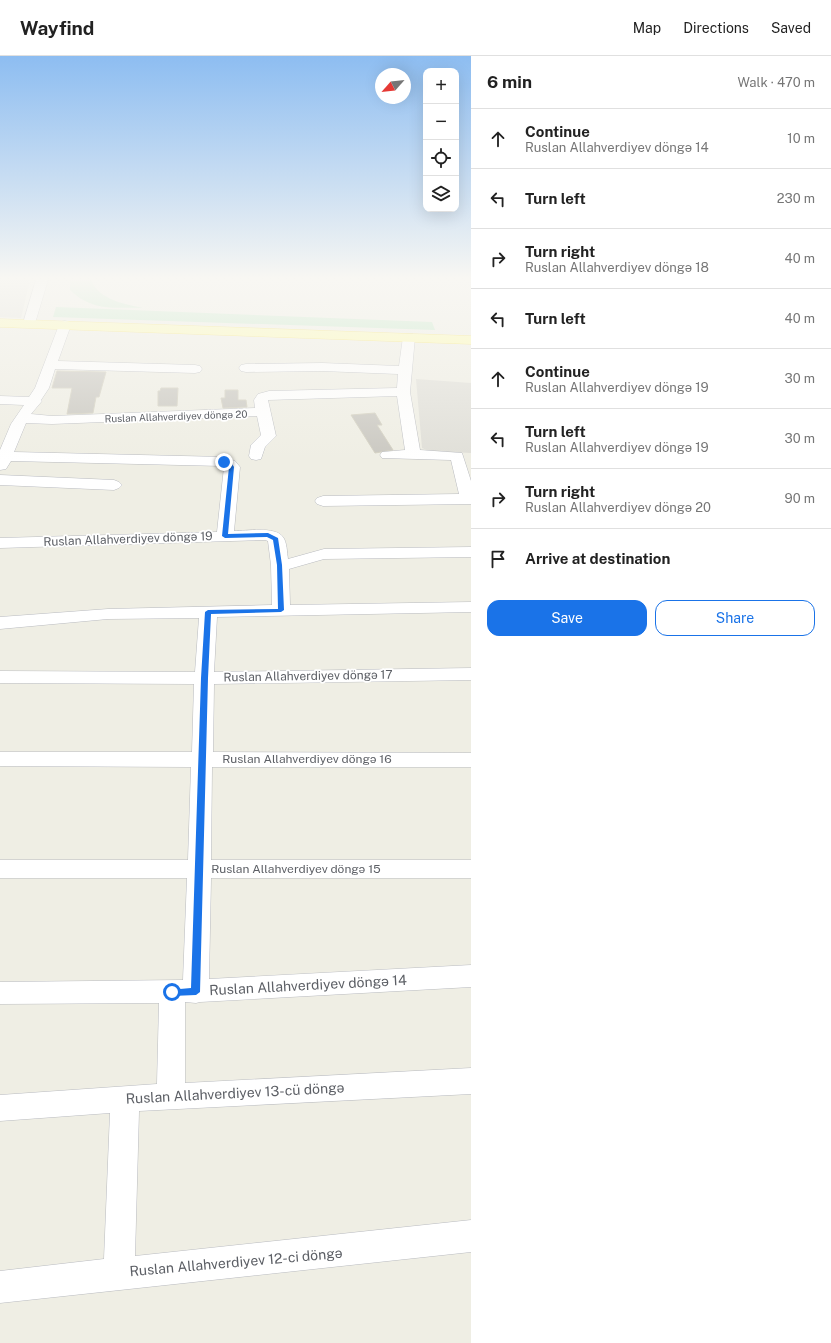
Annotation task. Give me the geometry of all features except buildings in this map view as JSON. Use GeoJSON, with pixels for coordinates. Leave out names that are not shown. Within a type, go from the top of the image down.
{"type":"FeatureCollection","features":[{"type":"Feature","properties":{"kind":"street"},"geometry":{"type":"LineString","coordinates":[[59,340],[42,388],[35,401],[22,418],[2,462],[224,462],[230,464],[232,467],[225,536]]}},
{"type":"Feature","properties":{"kind":"street"},"geometry":{"type":"LineString","coordinates":[[408,340],[404,392],[413,454]]}},
{"type":"Feature","properties":{"kind":"street"},"geometry":{"type":"LineString","coordinates":[[50,365],[195,369]]}},
{"type":"Feature","properties":{"kind":"street"},"geometry":{"type":"LineString","coordinates":[[246,368],[322,367],[405,370]]}},
{"type":"Feature","properties":{"kind":"street","name":"Ruslan Allahverdiyev döngə 20"},"geometry":{"type":"LineString","coordinates":[[22,418],[52,420],[263,412],[261,400],[263,397],[269,395],[404,392]]}},
{"type":"Feature","properties":{"kind":"street"},"geometry":{"type":"LineString","coordinates":[[0,400],[35,401]]}},
{"type":"Feature","properties":{"kind":"street"},"geometry":{"type":"LineString","coordinates":[[256,456],[258,445],[269,436],[263,412]]}},
{"type":"Feature","properties":{"kind":"street"},"geometry":{"type":"LineString","coordinates":[[323,501],[469,499],[464,456],[413,454],[387,455]]}},
{"type":"Feature","properties":{"kind":"street"},"geometry":{"type":"LineString","coordinates":[[0,480],[114,485]]}},
{"type":"Feature","properties":{"kind":"street","name":"Ruslan Allahverdiyev döngə 19"},"geometry":{"type":"LineString","coordinates":[[0,543],[268,535],[276,539],[280,565]]}},
{"type":"Feature","properties":{"kind":"street"},"geometry":{"type":"LineString","coordinates":[[281,610],[280,565],[294,563],[324,554],[471,552]]}},
{"type":"Feature","properties":{"kind":"street"},"geometry":{"type":"LineString","coordinates":[[0,623],[108,614],[471,607]]}},
{"type":"Feature","properties":{"kind":"street"},"geometry":{"type":"LineString","coordinates":[[171,1097],[198,869],[203,759],[204,678],[208,612]]}},
{"type":"Feature","properties":{"kind":"street","name":"Ruslan Allahverdiyev döngə 17"},"geometry":{"type":"LineString","coordinates":[[0,677],[204,678],[471,674]]}},
{"type":"Feature","properties":{"kind":"street","name":"Ruslan Allahverdiyev döngə 16"},"geometry":{"type":"LineString","coordinates":[[0,759],[471,760]]}},
{"type":"Feature","properties":{"kind":"street","name":"Ruslan Allahverdiyev döngə 15"},"geometry":{"type":"LineString","coordinates":[[0,869],[471,869]]}},
{"type":"Feature","properties":{"kind":"street","name":"Ruslan Allahverdiyev döngə 14"},"geometry":{"type":"LineString","coordinates":[[0,992],[184,992],[471,976]]}},
{"type":"Feature","properties":{"kind":"street","name":"Ruslan Allahverdiyev 13-cü döngə"},"geometry":{"type":"LineString","coordinates":[[0,1108],[125,1099],[471,1081]]}},
{"type":"Feature","properties":{"kind":"street"},"geometry":{"type":"LineString","coordinates":[[118,1272],[125,1099]]}},
{"type":"Feature","properties":{"kind":"street","name":"Ruslan Allahverdiyev 12-ci döngə"},"geometry":{"type":"LineString","coordinates":[[0,1287],[118,1272],[373,1249],[471,1236]]}},
{"type":"Feature","properties":{"kind":"shaded area"},"geometry":{"type":"Polygon","coordinates":[[[416,379],[471,383],[471,453],[429,451],[422,448],[416,379]]]}},
{"type":"Feature","properties":{"kind":"route"},"geometry":{"type":"LineString","coordinates":[[172,992],[196,992],[204,678],[208,612],[281,610],[280,565],[276,539],[268,535],[225,536],[232,467],[230,464],[224,462]]}}]}
